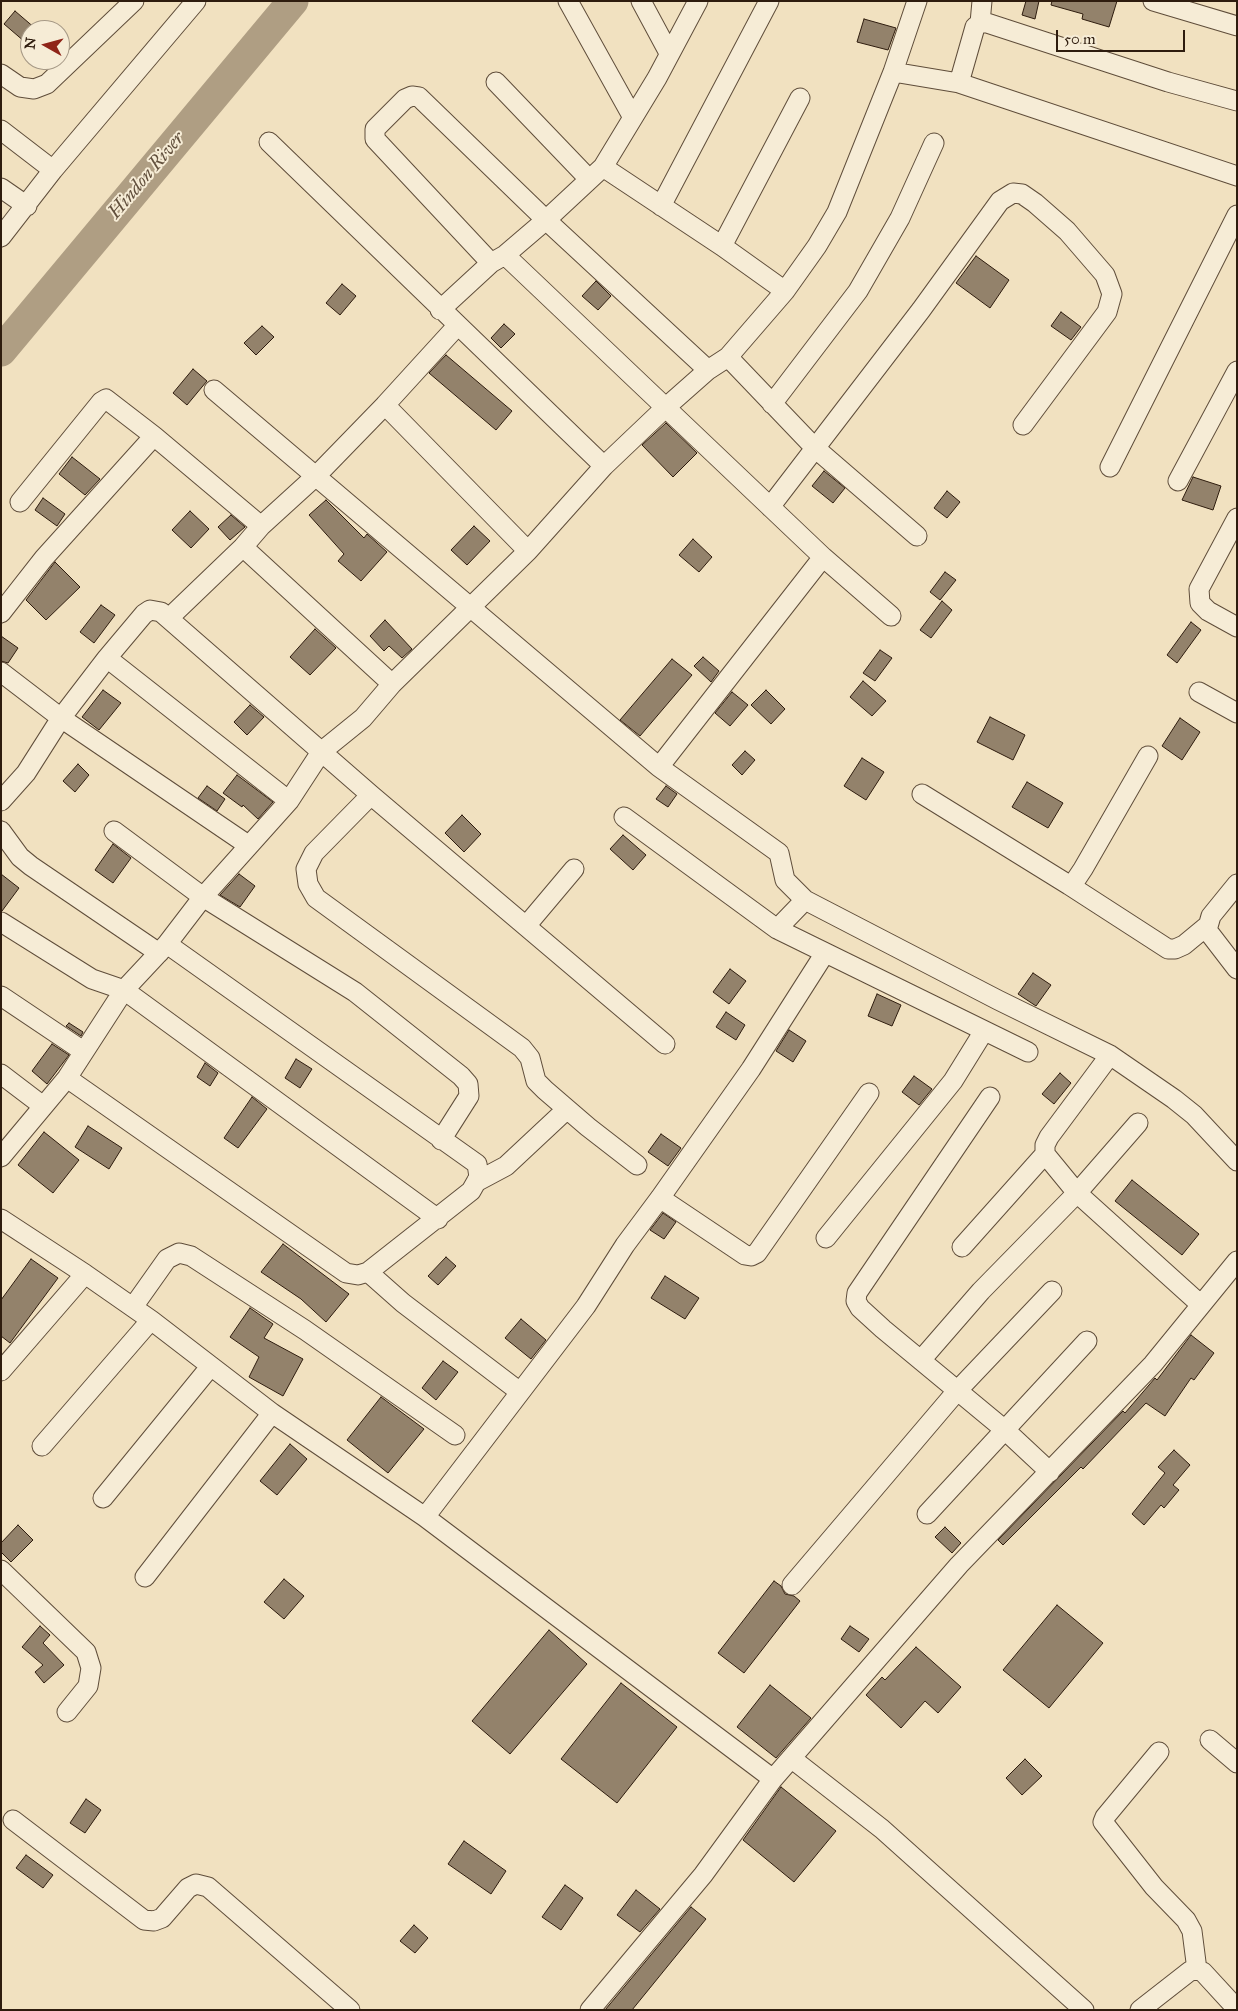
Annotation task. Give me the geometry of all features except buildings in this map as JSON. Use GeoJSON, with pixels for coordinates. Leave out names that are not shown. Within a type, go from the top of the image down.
{"type":"FeatureCollection","features":[{"type":"Feature","properties":{"kind":"street"},"geometry":{"type":"LineString","coordinates":[[1,74],[20,86],[34,89],[47,84],[134,1]]}},
{"type":"Feature","properties":{"kind":"street"},"geometry":{"type":"LineString","coordinates":[[1,237],[27,206],[53,170],[196,1]]}},
{"type":"Feature","properties":{"kind":"street"},"geometry":{"type":"LineString","coordinates":[[568,1],[632,116]]}},
{"type":"Feature","properties":{"kind":"street"},"geometry":{"type":"LineString","coordinates":[[641,1],[669,53]]}},
{"type":"Feature","properties":{"kind":"street"},"geometry":{"type":"LineString","coordinates":[[440,310],[546,220],[596,173],[657,78],[698,1]]}},
{"type":"Feature","properties":{"kind":"street"},"geometry":{"type":"LineString","coordinates":[[661,206],[769,1]]}},
{"type":"Feature","properties":{"kind":"street"},"geometry":{"type":"LineString","coordinates":[[4,1150],[67,1078],[124,990],[163,948],[203,897],[248,845],[289,801],[321,752],[363,718],[392,684],[528,551],[604,466],[664,408],[708,370],[728,357],[784,291],[817,246],[837,212],[893,72],[917,1]]}},
{"type":"Feature","properties":{"kind":"street"},"geometry":{"type":"LineString","coordinates":[[958,83],[975,28],[980,23],[982,1]]}},
{"type":"Feature","properties":{"kind":"street"},"geometry":{"type":"LineString","coordinates":[[1154,1],[1237,26]]}},
{"type":"Feature","properties":{"kind":"street"},"geometry":{"type":"LineString","coordinates":[[980,23],[987,23],[1168,82],[1237,101]]}},
{"type":"Feature","properties":{"kind":"street"},"geometry":{"type":"LineString","coordinates":[[893,72],[958,83],[1237,176]]}},
{"type":"Feature","properties":{"kind":"street"},"geometry":{"type":"LineString","coordinates":[[496,82],[596,173],[661,206],[722,246],[784,291]]}},
{"type":"Feature","properties":{"kind":"street"},"geometry":{"type":"LineString","coordinates":[[708,370],[546,220],[419,97],[405,98],[375,129],[375,138],[498,259],[664,408],[822,557],[891,616]]}},
{"type":"Feature","properties":{"kind":"street"},"geometry":{"type":"LineString","coordinates":[[722,246],[800,98]]}},
{"type":"Feature","properties":{"kind":"street"},"geometry":{"type":"LineString","coordinates":[[1,130],[53,170]]}},
{"type":"Feature","properties":{"kind":"street"},"geometry":{"type":"LineString","coordinates":[[269,142],[440,310],[458,325],[604,466]]}},
{"type":"Feature","properties":{"kind":"street"},"geometry":{"type":"LineString","coordinates":[[772,404],[858,291],[900,218],[934,143]]}},
{"type":"Feature","properties":{"kind":"street"},"geometry":{"type":"LineString","coordinates":[[1,188],[27,206]]}},
{"type":"Feature","properties":{"kind":"street"},"geometry":{"type":"LineString","coordinates":[[770,507],[915,318],[1000,201],[1013,193],[1022,194],[1035,203],[1067,231],[1105,275],[1112,294],[1107,312],[1023,425]]}},
{"type":"Feature","properties":{"kind":"street"},"geometry":{"type":"LineString","coordinates":[[1110,467],[1237,216]]}},
{"type":"Feature","properties":{"kind":"street"},"geometry":{"type":"LineString","coordinates":[[169,618],[243,547],[261,526],[317,475],[385,405],[458,325]]}},
{"type":"Feature","properties":{"kind":"street"},"geometry":{"type":"LineString","coordinates":[[728,357],[815,448],[917,536]]}},
{"type":"Feature","properties":{"kind":"street"},"geometry":{"type":"LineString","coordinates":[[1178,481],[1237,371]]}},
{"type":"Feature","properties":{"kind":"street"},"geometry":{"type":"LineString","coordinates":[[214,390],[317,475],[469,608],[659,767],[780,854],[785,880],[804,900],[998,1000],[1110,1055],[1194,1115],[1237,1161]]}},
{"type":"Feature","properties":{"kind":"street"},"geometry":{"type":"LineString","coordinates":[[20,502],[104,400],[109,400],[261,526]]}},
{"type":"Feature","properties":{"kind":"street"},"geometry":{"type":"LineString","coordinates":[[385,405],[528,551]]}},
{"type":"Feature","properties":{"kind":"street"},"geometry":{"type":"LineString","coordinates":[[1,613],[44,558],[154,436]]}},
{"type":"Feature","properties":{"kind":"street"},"geometry":{"type":"LineString","coordinates":[[1235,524],[1200,589],[1200,603],[1208,611],[1237,627]]}},
{"type":"Feature","properties":{"kind":"street"},"geometry":{"type":"LineString","coordinates":[[243,547],[392,684]]}},
{"type":"Feature","properties":{"kind":"street"},"geometry":{"type":"LineString","coordinates":[[659,767],[822,557]]}},
{"type":"Feature","properties":{"kind":"street"},"geometry":{"type":"LineString","coordinates":[[1,801],[26,773],[61,718],[144,614],[150,610],[161,612],[371,795],[665,1044]]}},
{"type":"Feature","properties":{"kind":"street"},"geometry":{"type":"LineString","coordinates":[[107,658],[289,801]]}},
{"type":"Feature","properties":{"kind":"street"},"geometry":{"type":"LineString","coordinates":[[1,672],[61,718],[248,845]]}},
{"type":"Feature","properties":{"kind":"street"},"geometry":{"type":"LineString","coordinates":[[1199,692],[1237,713]]}},
{"type":"Feature","properties":{"kind":"street"},"geometry":{"type":"LineString","coordinates":[[1069,885],[1073,884],[1083,869],[1148,756]]}},
{"type":"Feature","properties":{"kind":"street"},"geometry":{"type":"LineString","coordinates":[[922,794],[1168,949],[1175,949],[1184,945],[1207,926],[1211,916],[1237,884]]}},
{"type":"Feature","properties":{"kind":"street"},"geometry":{"type":"LineString","coordinates":[[371,795],[314,853],[306,869],[308,884],[316,898],[522,1048],[530,1058],[536,1081],[637,1165]]}},
{"type":"Feature","properties":{"kind":"street"},"geometry":{"type":"LineString","coordinates":[[624,817],[777,929],[1028,1052]]}},
{"type":"Feature","properties":{"kind":"street"},"geometry":{"type":"LineString","coordinates":[[1,831],[20,857],[31,866],[163,948],[477,1164],[479,1177],[471,1191],[438,1219],[368,1272],[358,1275],[346,1273],[67,1078]]}},
{"type":"Feature","properties":{"kind":"street"},"geometry":{"type":"LineString","coordinates":[[114,832],[203,897],[355,992],[461,1076],[468,1084],[469,1096],[441,1140]]}},
{"type":"Feature","properties":{"kind":"street"},"geometry":{"type":"LineString","coordinates":[[526,926],[574,869]]}},
{"type":"Feature","properties":{"kind":"street"},"geometry":{"type":"LineString","coordinates":[[777,929],[804,900]]}},
{"type":"Feature","properties":{"kind":"street"},"geometry":{"type":"LineString","coordinates":[[1,922],[92,979],[124,990],[438,1219]]}},
{"type":"Feature","properties":{"kind":"street"},"geometry":{"type":"LineString","coordinates":[[1207,926],[1208,934],[1237,969]]}},
{"type":"Feature","properties":{"kind":"street"},"geometry":{"type":"LineString","coordinates":[[426,1517],[586,1306],[625,1245],[751,1069],[825,953]]}},
{"type":"Feature","properties":{"kind":"street"},"geometry":{"type":"LineString","coordinates":[[1,996],[83,1051]]}},
{"type":"Feature","properties":{"kind":"street"},"geometry":{"type":"LineString","coordinates":[[826,1238],[954,1081],[984,1030]]}},
{"type":"Feature","properties":{"kind":"street"},"geometry":{"type":"LineString","coordinates":[[1110,1055],[1049,1137],[1045,1145],[1045,1154],[1077,1193],[1200,1304]]}},
{"type":"Feature","properties":{"kind":"street"},"geometry":{"type":"LineString","coordinates":[[1,1074],[43,1106]]}},
{"type":"Feature","properties":{"kind":"street"},"geometry":{"type":"LineString","coordinates":[[660,1198],[745,1255],[751,1256],[757,1252],[869,1093]]}},
{"type":"Feature","properties":{"kind":"street"},"geometry":{"type":"LineString","coordinates":[[990,1097],[857,1293],[856,1301],[860,1308],[1005,1430],[1050,1472]]}},
{"type":"Feature","properties":{"kind":"street"},"geometry":{"type":"LineString","coordinates":[[476,1182],[506,1166],[567,1108]]}},
{"type":"Feature","properties":{"kind":"street"},"geometry":{"type":"LineString","coordinates":[[921,1360],[981,1291],[1077,1193],[1138,1123]]}},
{"type":"Feature","properties":{"kind":"street"},"geometry":{"type":"LineString","coordinates":[[962,1247],[1045,1154]]}},
{"type":"Feature","properties":{"kind":"street"},"geometry":{"type":"LineString","coordinates":[[5,1229],[85,1274],[151,1320],[272,1413],[426,1517],[773,1780]]}},
{"type":"Feature","properties":{"kind":"street"},"geometry":{"type":"LineString","coordinates":[[133,1307],[167,1259],[179,1252],[191,1256],[305,1330],[455,1435]]}},
{"type":"Feature","properties":{"kind":"street"},"geometry":{"type":"LineString","coordinates":[[590,2010],[703,1875],[791,1758],[960,1565],[1153,1364],[1237,1261]]}},
{"type":"Feature","properties":{"kind":"street"},"geometry":{"type":"LineString","coordinates":[[368,1272],[403,1303],[520,1392]]}},
{"type":"Feature","properties":{"kind":"street"},"geometry":{"type":"LineString","coordinates":[[1,1370],[85,1274]]}},
{"type":"Feature","properties":{"kind":"street"},"geometry":{"type":"LineString","coordinates":[[792,1585],[957,1390],[1052,1291]]}},
{"type":"Feature","properties":{"kind":"street"},"geometry":{"type":"LineString","coordinates":[[42,1446],[151,1320]]}},
{"type":"Feature","properties":{"kind":"street"},"geometry":{"type":"LineString","coordinates":[[927,1514],[1087,1341]]}},
{"type":"Feature","properties":{"kind":"street"},"geometry":{"type":"LineString","coordinates":[[103,1498],[210,1367]]}},
{"type":"Feature","properties":{"kind":"street"},"geometry":{"type":"LineString","coordinates":[[145,1577],[272,1413]]}},
{"type":"Feature","properties":{"kind":"street"},"geometry":{"type":"LineString","coordinates":[[1,1570],[86,1652],[91,1668],[88,1686],[67,1712]]}},
{"type":"Feature","properties":{"kind":"street"},"geometry":{"type":"LineString","coordinates":[[1210,1740],[1237,1763]]}},
{"type":"Feature","properties":{"kind":"street"},"geometry":{"type":"LineString","coordinates":[[1159,1752],[1105,1817],[1103,1822],[1154,1887],[1186,1920],[1192,1931],[1197,1970]]}},
{"type":"Feature","properties":{"kind":"street"},"geometry":{"type":"LineString","coordinates":[[791,1758],[882,1829],[1084,2010]]}},
{"type":"Feature","properties":{"kind":"street"},"geometry":{"type":"LineString","coordinates":[[13,1820],[144,1920],[154,1921],[162,1918],[188,1888],[196,1884],[208,1887],[350,2010]]}},
{"type":"Feature","properties":{"kind":"street"},"geometry":{"type":"LineString","coordinates":[[1140,2010],[1190,1971],[1197,1970],[1203,1972],[1237,2009]]}},
{"type":"Feature","properties":{"kind":"waterway","name":"Hindon River"},"geometry":{"type":"LineString","coordinates":[[1,351],[293,1]]}}]}
